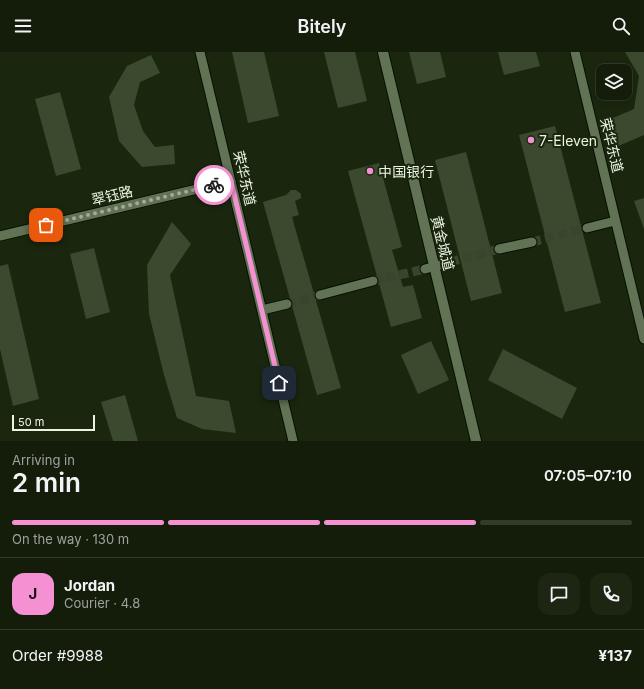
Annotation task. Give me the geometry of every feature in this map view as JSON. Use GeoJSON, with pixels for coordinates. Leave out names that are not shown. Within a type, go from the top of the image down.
{"type":"FeatureCollection","features":[{"type":"Feature","properties":{"kind":"street","name":"荣华东道"},"geometry":{"type":"LineString","coordinates":[[200,52],[293,441]]}},
{"type":"Feature","properties":{"kind":"street","name":"黄金城道"},"geometry":{"type":"LineString","coordinates":[[383,52],[430,267],[476,441]]}},
{"type":"Feature","properties":{"kind":"street","name":"荣华东道"},"geometry":{"type":"LineString","coordinates":[[575,52],[644,339]]}},
{"type":"Feature","properties":{"kind":"street","name":"翠钰路"},"geometry":{"type":"LineString","coordinates":[[0,236],[231,181]]}},
{"type":"Feature","properties":{"kind":"street"},"geometry":{"type":"LineString","coordinates":[[587,228],[615,220]]}},
{"type":"Feature","properties":{"kind":"street"},"geometry":{"type":"LineString","coordinates":[[499,249],[532,242]]}},
{"type":"Feature","properties":{"kind":"street"},"geometry":{"type":"LineString","coordinates":[[430,267],[450,262]]}},
{"type":"Feature","properties":{"kind":"street"},"geometry":{"type":"LineString","coordinates":[[320,295],[373,281]]}},
{"type":"Feature","properties":{"kind":"street"},"geometry":{"type":"LineString","coordinates":[[262,310],[287,304]]}},
{"type":"Feature","properties":{"kind":"building"},"geometry":{"type":"Polygon","coordinates":[[[232,52],[264,52],[279,116],[248,123],[232,52]]]}},
{"type":"Feature","properties":{"kind":"building"},"geometry":{"type":"Polygon","coordinates":[[[324,52],[355,52],[367,101],[338,108],[324,52]]]}},
{"type":"Feature","properties":{"kind":"building"},"geometry":{"type":"Polygon","coordinates":[[[409,52],[440,52],[446,77],[417,84],[409,52]]]}},
{"type":"Feature","properties":{"kind":"building"},"geometry":{"type":"Polygon","coordinates":[[[498,52],[536,52],[540,66],[504,75],[498,52]]]}},
{"type":"Feature","properties":{"kind":"building"},"geometry":{"type":"Polygon","coordinates":[[[625,52],[644,52],[644,135],[616,147],[606,121],[634,109],[639,76],[625,52]]]}},
{"type":"Feature","properties":{"kind":"building"},"geometry":{"type":"Polygon","coordinates":[[[151,55],[160,73],[140,82],[134,105],[143,131],[155,147],[174,145],[175,164],[142,167],[119,141],[109,97],[127,66],[151,55]]]}},
{"type":"Feature","properties":{"kind":"building"},"geometry":{"type":"Polygon","coordinates":[[[60,92],[81,169],[56,176],[35,99],[60,92]]]}},
{"type":"Feature","properties":{"kind":"building"},"geometry":{"type":"Polygon","coordinates":[[[555,126],[601,303],[565,312],[519,135],[555,126]]]}},
{"type":"Feature","properties":{"kind":"building"},"geometry":{"type":"Polygon","coordinates":[[[466,152],[502,293],[471,301],[435,160],[466,152]]]}},
{"type":"Feature","properties":{"kind":"building"},"geometry":{"type":"Polygon","coordinates":[[[379,163],[402,247],[392,250],[403,287],[413,285],[422,318],[391,327],[348,171],[379,163]]]}},
{"type":"Feature","properties":{"kind":"building"},"geometry":{"type":"Polygon","coordinates":[[[291,190],[296,190],[301,194],[301,198],[295,201],[299,215],[292,217],[341,388],[317,395],[263,202],[286,195],[291,190]]]}},
{"type":"Feature","properties":{"kind":"building"},"geometry":{"type":"Polygon","coordinates":[[[644,198],[644,229],[634,201],[644,198]]]}},
{"type":"Feature","properties":{"kind":"building"},"geometry":{"type":"Polygon","coordinates":[[[172,222],[191,244],[170,275],[196,396],[229,401],[236,433],[202,429],[177,418],[164,375],[149,314],[147,265],[172,222]]]}},
{"type":"Feature","properties":{"kind":"building"},"geometry":{"type":"Polygon","coordinates":[[[94,248],[110,312],[86,319],[70,254],[94,248]]]}},
{"type":"Feature","properties":{"kind":"building"},"geometry":{"type":"Polygon","coordinates":[[[8,264],[39,399],[13,406],[0,349],[0,266],[8,264]]]}},
{"type":"Feature","properties":{"kind":"building"},"geometry":{"type":"Polygon","coordinates":[[[431,341],[449,380],[418,394],[401,355],[431,341]]]}},
{"type":"Feature","properties":{"kind":"building"},"geometry":{"type":"Polygon","coordinates":[[[503,349],[577,388],[562,419],[488,380],[503,349]]]}},
{"type":"Feature","properties":{"kind":"building"},"geometry":{"type":"Polygon","coordinates":[[[125,395],[138,441],[113,441],[101,402],[125,395]]]}},
{"type":"Feature","properties":{"kind":"tunnel"},"geometry":{"type":"LineString","coordinates":[[532,242],[587,228]]}},
{"type":"Feature","properties":{"kind":"tunnel"},"geometry":{"type":"LineString","coordinates":[[450,262],[499,249]]}},
{"type":"Feature","properties":{"kind":"tunnel"},"geometry":{"type":"LineString","coordinates":[[373,281],[425,269]]}},
{"type":"Feature","properties":{"kind":"tunnel"},"geometry":{"type":"LineString","coordinates":[[287,304],[320,295]]}},
{"type":"Feature","properties":{"kind":"way so far"},"geometry":{"type":"LineString","coordinates":[[46,225],[214,185]]}},
{"type":"Feature","properties":{"kind":"place","name":"7-Eleven"},"geometry":{"type":"Point","coordinates":[531,140]}},
{"type":"Feature","properties":{"kind":"place","name":"中国银行"},"geometry":{"type":"Point","coordinates":[370,171]}},
{"type":"Feature","properties":{"kind":"route"},"geometry":{"type":"LineString","coordinates":[[214,185],[231,181],[279,383]]}}]}
